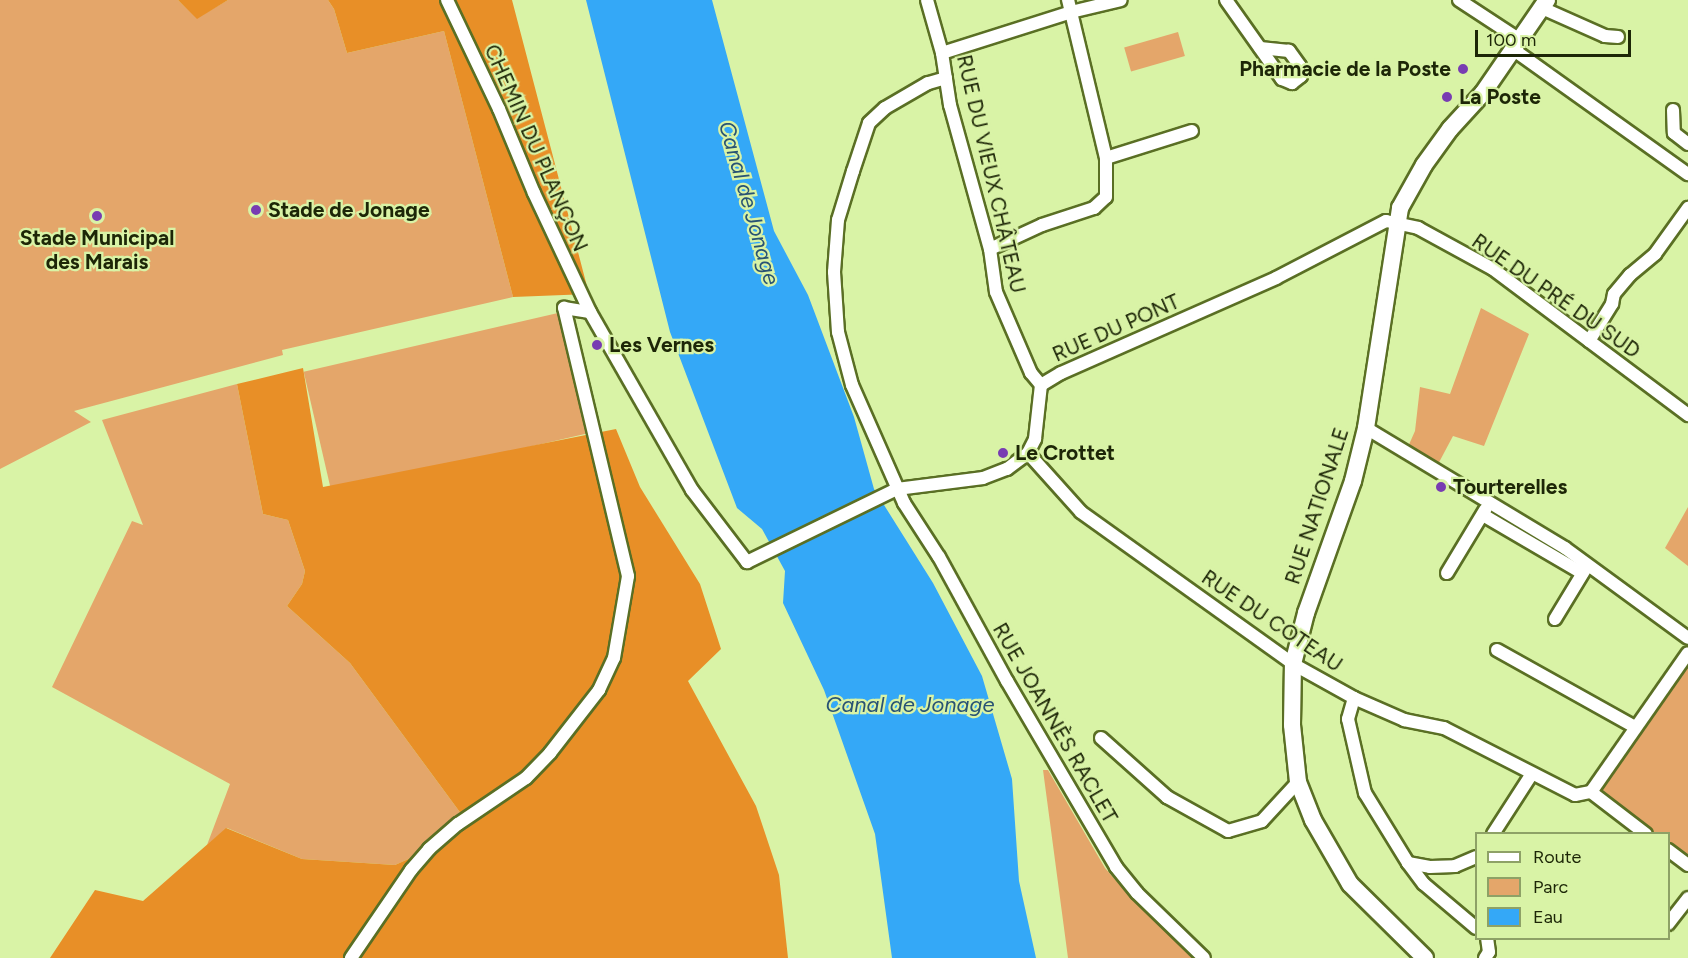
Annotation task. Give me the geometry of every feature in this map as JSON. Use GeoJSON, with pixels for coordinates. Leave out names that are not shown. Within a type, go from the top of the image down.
{"type":"FeatureCollection","features":[{"type":"Feature","properties":{"kind":"main road","name":"RUE NATIONALE"},"geometry":{"type":"LineString","coordinates":[[1425,958],[1350,884],[1313,820],[1298,782],[1292,724],[1293,664],[1306,613],[1353,482],[1366,428],[1395,222],[1408,191],[1425,165],[1517,45],[1544,4]]}},
{"type":"Feature","properties":{"kind":"street","name":"CHEMIN DU PLANÇON"},"geometry":{"type":"LineString","coordinates":[[447,0],[499,109],[534,193],[590,312],[692,490],[747,561],[897,489]]}},
{"type":"Feature","properties":{"kind":"street","name":"RUE DU VIEUX CHÂTEAU"},"geometry":{"type":"LineString","coordinates":[[927,0],[942,53],[950,105],[990,249],[996,292],[1031,373],[1041,385]]}},
{"type":"Feature","properties":{"kind":"street"},"geometry":{"type":"LineString","coordinates":[[942,53],[1069,6],[1121,0]]}},
{"type":"Feature","properties":{"kind":"street"},"geometry":{"type":"LineString","coordinates":[[1226,0],[1260,48]]}},
{"type":"Feature","properties":{"kind":"street"},"geometry":{"type":"LineString","coordinates":[[1459,0],[1688,174]]}},
{"type":"Feature","properties":{"kind":"street"},"geometry":{"type":"LineString","coordinates":[[1544,4],[1605,36],[1618,37]]}},
{"type":"Feature","properties":{"kind":"street"},"geometry":{"type":"LineString","coordinates":[[990,249],[1042,225],[1094,208],[1106,197],[1106,158],[1069,6]]}},
{"type":"Feature","properties":{"kind":"street","name":"RUE JOANNÈS RACLET"},"geometry":{"type":"LineString","coordinates":[[946,78],[928,83],[885,108],[869,123],[838,220],[834,272],[838,332],[852,385],[897,489],[939,556],[1006,681],[1116,867],[1137,893],[1204,958]]}},
{"type":"Feature","properties":{"kind":"street"},"geometry":{"type":"LineString","coordinates":[[1673,110],[1674,133],[1688,144]]}},
{"type":"Feature","properties":{"kind":"street"},"geometry":{"type":"LineString","coordinates":[[1106,158],[1192,131]]}},
{"type":"Feature","properties":{"kind":"street"},"geometry":{"type":"LineString","coordinates":[[1589,341],[1612,304],[1614,294],[1630,274],[1655,254],[1688,208]]}},
{"type":"Feature","properties":{"kind":"street","name":"RUE DU PONT"},"geometry":{"type":"LineString","coordinates":[[1028,453],[1035,439],[1041,385],[1061,373],[1276,278],[1381,222],[1395,222]]}},
{"type":"Feature","properties":{"kind":"street","name":"RUE DU PRÉ DU SUD"},"geometry":{"type":"LineString","coordinates":[[1395,222],[1418,228],[1493,269],[1688,415]]}},
{"type":"Feature","properties":{"kind":"street"},"geometry":{"type":"LineString","coordinates":[[351,958],[411,870],[429,849],[458,824],[526,778],[550,753],[599,690],[614,658],[628,576],[564,308],[590,312]]}},
{"type":"Feature","properties":{"kind":"street"},"geometry":{"type":"LineString","coordinates":[[1366,428],[1486,510],[1586,569],[1688,638]]}},
{"type":"Feature","properties":{"kind":"street"},"geometry":{"type":"LineString","coordinates":[[897,489],[983,478],[1007,469],[1028,453]]}},
{"type":"Feature","properties":{"kind":"street","name":"RUE DU COTEAU"},"geometry":{"type":"LineString","coordinates":[[1028,453],[1081,512],[1293,664],[1354,698],[1404,720],[1444,728],[1531,775],[1575,795],[1592,792]]}},
{"type":"Feature","properties":{"kind":"street"},"geometry":{"type":"LineString","coordinates":[[1447,573],[1486,510]]}},
{"type":"Feature","properties":{"kind":"street"},"geometry":{"type":"LineString","coordinates":[[1555,619],[1586,569]]}},
{"type":"Feature","properties":{"kind":"street"},"geometry":{"type":"LineString","coordinates":[[1497,650],[1635,728]]}},
{"type":"Feature","properties":{"kind":"street"},"geometry":{"type":"LineString","coordinates":[[1643,832],[1592,792],[1688,653]]}},
{"type":"Feature","properties":{"kind":"street"},"geometry":{"type":"LineString","coordinates":[[1354,698],[1348,719],[1365,793],[1408,863],[1424,884],[1475,927]]}},
{"type":"Feature","properties":{"kind":"street"},"geometry":{"type":"LineString","coordinates":[[1101,738],[1167,797],[1228,831],[1262,821],[1298,782]]}},
{"type":"Feature","properties":{"kind":"street"},"geometry":{"type":"LineString","coordinates":[[1494,832],[1531,775]]}},
{"type":"Feature","properties":{"kind":"street"},"geometry":{"type":"LineString","coordinates":[[1670,852],[1688,865]]}},
{"type":"Feature","properties":{"kind":"street"},"geometry":{"type":"LineString","coordinates":[[1408,863],[1430,867],[1455,866],[1475,857]]}},
{"type":"Feature","properties":{"kind":"street"},"geometry":{"type":"LineString","coordinates":[[1670,921],[1688,898]]}},
{"type":"Feature","properties":{"kind":"street"},"geometry":{"type":"LineString","coordinates":[[1485,958],[1489,952],[1487,940]]}},
{"type":"Feature","properties":{"kind":"green space","name":"Stade de Jonage"},"geometry":{"type":"Polygon","coordinates":[[[0,0],[178,0],[197,18],[228,0],[328,0],[334,9],[347,53],[444,31],[513,297],[282,350],[283,355],[74,411],[91,422],[0,469],[0,0]]]}},
{"type":"Feature","properties":{"kind":"green space"},"geometry":{"type":"Polygon","coordinates":[[[1178,32],[1185,56],[1131,71],[1124,47],[1178,32]]]}},
{"type":"Feature","properties":{"kind":"green space"},"geometry":{"type":"Polygon","coordinates":[[[1481,308],[1529,334],[1484,446],[1453,436],[1436,468],[1407,449],[1415,431],[1420,387],[1450,394],[1481,308]]]}},
{"type":"Feature","properties":{"kind":"green space"},"geometry":{"type":"Polygon","coordinates":[[[558,313],[586,434],[332,493],[304,372],[558,313]]]}},
{"type":"Feature","properties":{"kind":"green space"},"geometry":{"type":"Polygon","coordinates":[[[237,384],[263,514],[288,520],[305,571],[302,584],[287,606],[350,663],[462,815],[415,856],[395,865],[302,859],[227,828],[207,845],[230,784],[52,687],[132,521],[143,525],[102,420],[237,384]]]}},
{"type":"Feature","properties":{"kind":"green space"},"geometry":{"type":"Polygon","coordinates":[[[1688,507],[1688,566],[1665,548],[1688,507]]]}},
{"type":"Feature","properties":{"kind":"green space"},"geometry":{"type":"Polygon","coordinates":[[[1688,659],[1688,861],[1670,847],[1670,832],[1651,832],[1598,793],[1688,659]]]}},
{"type":"Feature","properties":{"kind":"green space"},"geometry":{"type":"Polygon","coordinates":[[[1043,770],[1048,770],[1105,868],[1133,900],[1197,958],[1068,958],[1043,770]]]}},
{"type":"Feature","properties":{"kind":"shaded area"},"geometry":{"type":"Polygon","coordinates":[[[178,0],[228,0],[197,19],[178,0]]]}},
{"type":"Feature","properties":{"kind":"shaded area"},"geometry":{"type":"Polygon","coordinates":[[[328,0],[512,0],[589,294],[513,297],[444,31],[347,53],[334,9],[328,0]]]}},
{"type":"Feature","properties":{"kind":"shaded area"},"geometry":{"type":"Polygon","coordinates":[[[303,368],[323,487],[616,429],[640,487],[700,584],[721,649],[688,681],[756,806],[779,875],[788,958],[50,958],[95,890],[143,901],[226,828],[302,859],[395,865],[415,856],[462,815],[350,663],[287,606],[302,584],[305,571],[288,520],[263,514],[237,384],[303,368]]]}},
{"type":"Feature","properties":{"kind":"water","name":"Canal de Jonage"},"geometry":{"type":"Polygon","coordinates":[[[586,0],[712,0],[774,231],[808,295],[854,417],[874,489],[933,583],[982,676],[1012,779],[1019,881],[1036,958],[892,958],[875,834],[824,690],[783,603],[785,571],[762,529],[737,508],[670,332],[586,0]]]}},
{"type":"Feature","properties":{"kind":"place","name":"Pharmacie de la Poste"},"geometry":{"type":"Point","coordinates":[1463,69]}},
{"type":"Feature","properties":{"kind":"place","name":"La Poste"},"geometry":{"type":"Point","coordinates":[1447,97]}},
{"type":"Feature","properties":{"kind":"place","name":"Stade de Jonage"},"geometry":{"type":"Point","coordinates":[256,210]}},
{"type":"Feature","properties":{"kind":"place","name":"Stade Municipal des Marais"},"geometry":{"type":"Point","coordinates":[97,216]}},
{"type":"Feature","properties":{"kind":"place","name":"Les Vernes"},"geometry":{"type":"Point","coordinates":[597,345]}},
{"type":"Feature","properties":{"kind":"place","name":"Le Crottet"},"geometry":{"type":"Point","coordinates":[1003,453]}},
{"type":"Feature","properties":{"kind":"place","name":"Tourterelles"},"geometry":{"type":"Point","coordinates":[1441,487]}}]}
